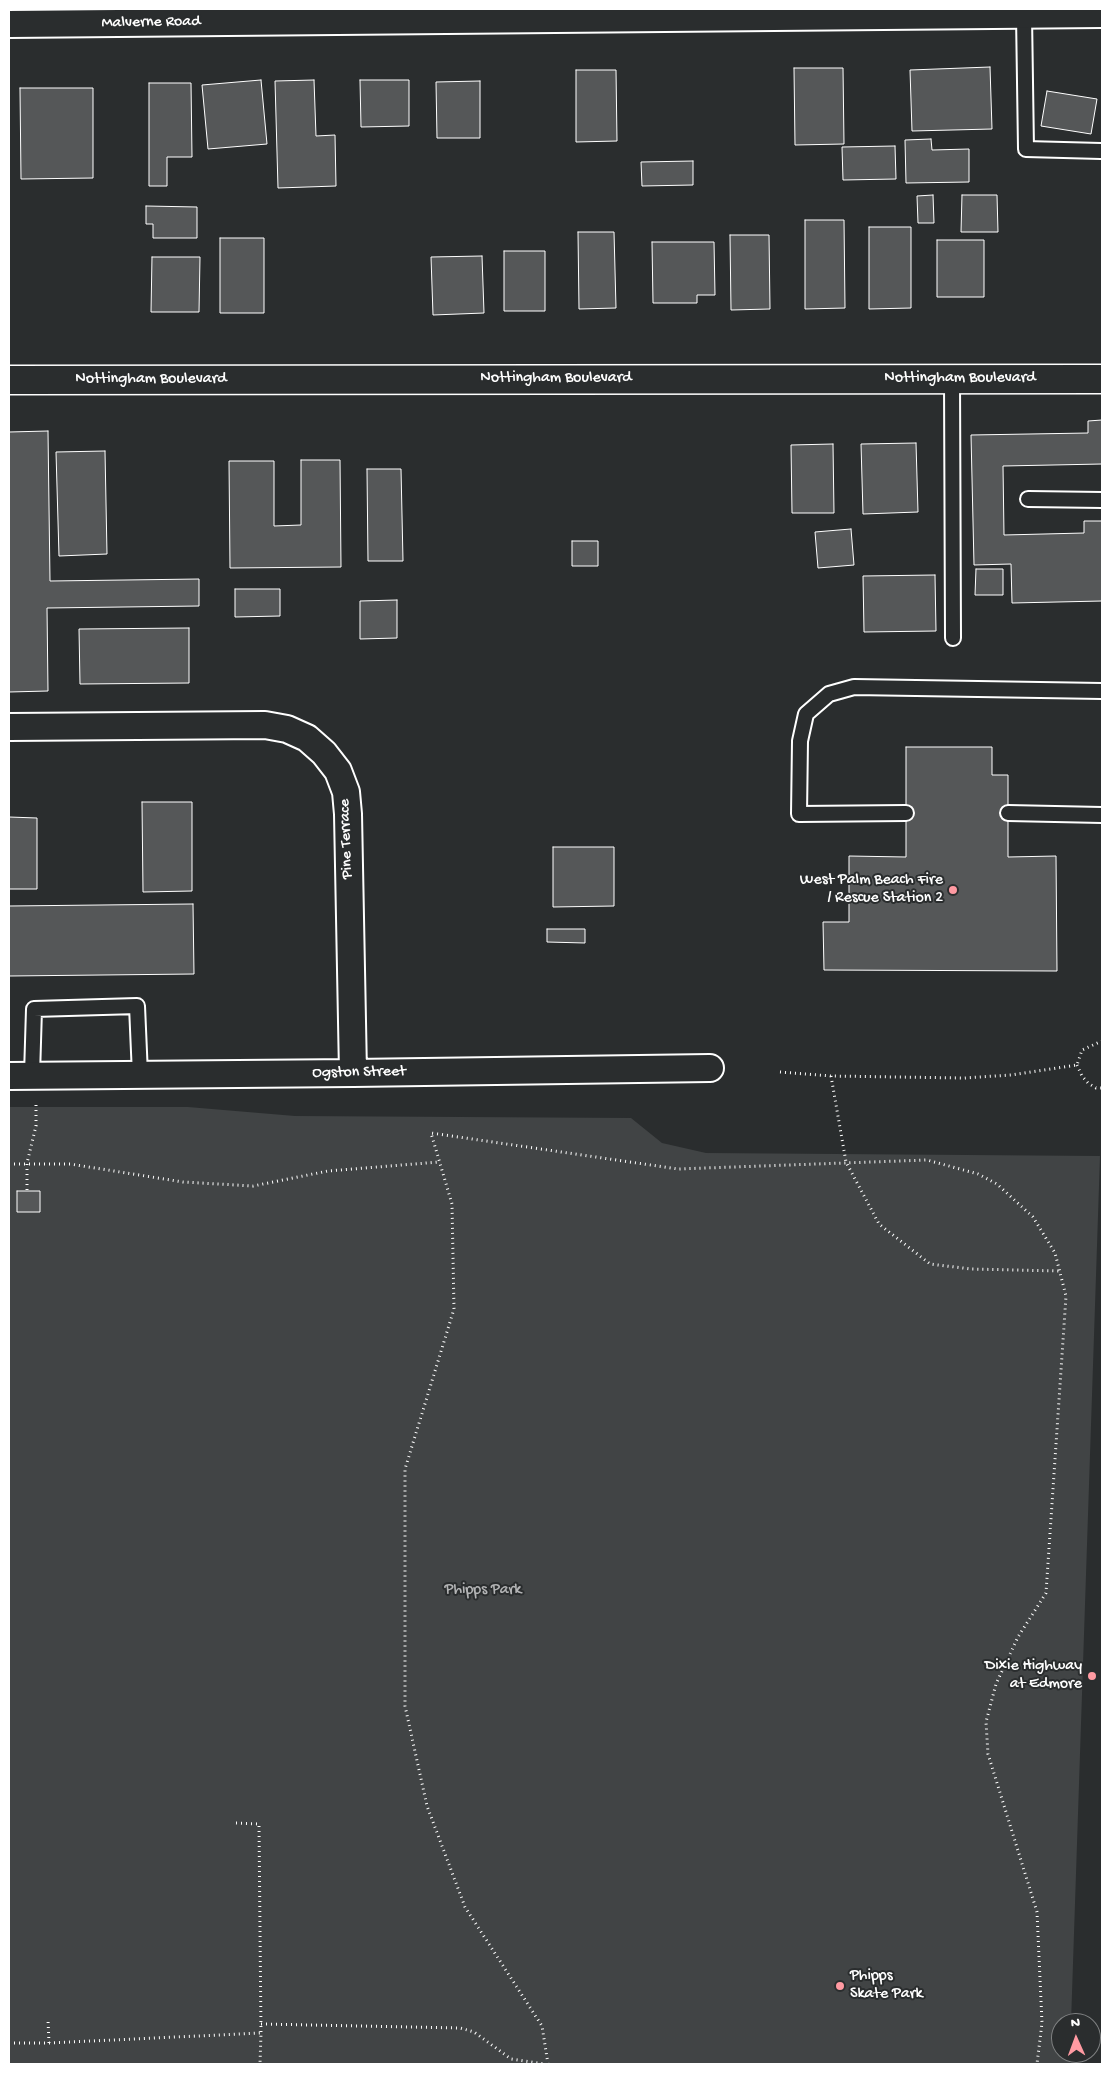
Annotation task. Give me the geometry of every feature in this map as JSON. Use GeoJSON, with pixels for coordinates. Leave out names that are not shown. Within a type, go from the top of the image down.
{"type":"FeatureCollection","features":[{"type":"Feature","properties":{"kind":"street","name":"Malverne Road"},"geometry":{"type":"LineString","coordinates":[[9,24],[895,12],[1024,15],[1058,11],[1102,14]]}},
{"type":"Feature","properties":{"kind":"street","name":"Nottingham Boulevard"},"geometry":{"type":"LineString","coordinates":[[9,380],[1102,379]]}},
{"type":"Feature","properties":{"kind":"street","name":"Pine Terrace"},"geometry":{"type":"LineString","coordinates":[[9,727],[265,725],[287,729],[307,738],[324,753],[338,771],[346,792],[348,814],[353,1073]]}},
{"type":"Feature","properties":{"kind":"street","name":"Ogston Street"},"geometry":{"type":"LineString","coordinates":[[20,1075],[710,1068]]}},
{"type":"Feature","properties":{"kind":"lane"},"geometry":{"type":"LineString","coordinates":[[1024,15],[1026,149],[1101,151]]}},
{"type":"Feature","properties":{"kind":"lane"},"geometry":{"type":"LineString","coordinates":[[952,379],[953,638]]}},
{"type":"Feature","properties":{"kind":"lane"},"geometry":{"type":"LineString","coordinates":[[1028,499],[1102,500]]}},
{"type":"Feature","properties":{"kind":"lane"},"geometry":{"type":"LineString","coordinates":[[906,813],[799,814],[800,741],[806,714],[829,694],[854,687],[1102,691]]}},
{"type":"Feature","properties":{"kind":"lane"},"geometry":{"type":"LineString","coordinates":[[1008,814],[1102,815]]}},
{"type":"Feature","properties":{"kind":"lane"},"geometry":{"type":"LineString","coordinates":[[20,1075],[34,1009],[138,1006],[140,1075]]}},
{"type":"Feature","properties":{"kind":"path"},"geometry":{"type":"LineString","coordinates":[[1102,1041],[1082,1050],[1077,1065],[1088,1083],[1096,1088],[1102,1088]]}},
{"type":"Feature","properties":{"kind":"path"},"geometry":{"type":"LineString","coordinates":[[780,1072],[831,1076],[964,1078],[1011,1075],[1077,1065]]}},
{"type":"Feature","properties":{"kind":"path"},"geometry":{"type":"LineString","coordinates":[[831,1076],[846,1162],[879,1224],[930,1264],[971,1269],[1059,1271]]}},
{"type":"Feature","properties":{"kind":"path"},"geometry":{"type":"LineString","coordinates":[[27,1190],[27,1163],[36,1126],[36,1104]]}},
{"type":"Feature","properties":{"kind":"path"},"geometry":{"type":"LineString","coordinates":[[261,2024],[460,2028],[474,2032],[511,2059],[547,2064],[542,2026],[465,1907],[427,1806],[405,1706],[405,1469],[454,1309],[452,1204],[431,1133],[678,1169],[927,1160],[978,1174],[997,1184],[1033,1217],[1055,1253],[1066,1296],[1046,1593],[1018,1637],[996,1684],[986,1722],[988,1754],[1037,1912],[1042,2023],[1037,2064]]}},
{"type":"Feature","properties":{"kind":"path"},"geometry":{"type":"LineString","coordinates":[[9,1164],[70,1164],[183,1182],[253,1186],[328,1171],[439,1162]]}},
{"type":"Feature","properties":{"kind":"path"},"geometry":{"type":"LineString","coordinates":[[236,1823],[259,1824],[260,2064]]}},
{"type":"Feature","properties":{"kind":"path"},"geometry":{"type":"LineString","coordinates":[[48,2020],[49,2043]]}},
{"type":"Feature","properties":{"kind":"path"},"geometry":{"type":"LineString","coordinates":[[9,2043],[49,2043],[261,2033]]}},
{"type":"Feature","properties":{"kind":"green space","name":"Phipps Park"},"geometry":{"type":"Polygon","coordinates":[[[9,1107],[188,1107],[295,1116],[631,1118],[662,1143],[706,1153],[1100,1156],[1071,2013],[1051,2013],[1051,2063],[1070,2064],[9,2064],[9,1107]]]}},
{"type":"Feature","properties":{"kind":"building"},"geometry":{"type":"Polygon","coordinates":[[[990,67],[992,129],[912,131],[910,70],[990,67]]]}},
{"type":"Feature","properties":{"kind":"building"},"geometry":{"type":"Polygon","coordinates":[[[794,68],[843,68],[844,144],[795,145],[794,68]]]}},
{"type":"Feature","properties":{"kind":"building"},"geometry":{"type":"Polygon","coordinates":[[[576,70],[616,70],[617,141],[576,142],[576,70]]]}},
{"type":"Feature","properties":{"kind":"building"},"geometry":{"type":"Polygon","coordinates":[[[261,80],[267,144],[208,149],[202,85],[261,80]]]}},
{"type":"Feature","properties":{"kind":"building"},"geometry":{"type":"Polygon","coordinates":[[[314,80],[316,136],[335,135],[336,186],[278,188],[275,81],[314,80]]]}},
{"type":"Feature","properties":{"kind":"building"},"geometry":{"type":"Polygon","coordinates":[[[360,80],[409,80],[409,126],[361,127],[360,80]]]}},
{"type":"Feature","properties":{"kind":"building"},"geometry":{"type":"Polygon","coordinates":[[[480,81],[480,138],[437,138],[436,82],[480,81]]]}},
{"type":"Feature","properties":{"kind":"building"},"geometry":{"type":"Polygon","coordinates":[[[149,83],[191,83],[192,157],[167,157],[167,186],[149,186],[149,83]]]}},
{"type":"Feature","properties":{"kind":"building"},"geometry":{"type":"Polygon","coordinates":[[[20,88],[93,88],[93,178],[21,179],[20,88]]]}},
{"type":"Feature","properties":{"kind":"building"},"geometry":{"type":"Polygon","coordinates":[[[1047,91],[1097,99],[1091,134],[1041,126],[1047,91]]]}},
{"type":"Feature","properties":{"kind":"building"},"geometry":{"type":"Polygon","coordinates":[[[931,139],[932,150],[969,149],[969,182],[906,183],[905,140],[931,139]]]}},
{"type":"Feature","properties":{"kind":"building"},"geometry":{"type":"Polygon","coordinates":[[[895,146],[896,179],[843,180],[842,147],[895,146]]]}},
{"type":"Feature","properties":{"kind":"building"},"geometry":{"type":"Polygon","coordinates":[[[693,161],[693,185],[642,186],[641,162],[693,161]]]}},
{"type":"Feature","properties":{"kind":"building"},"geometry":{"type":"Polygon","coordinates":[[[933,195],[934,223],[918,223],[917,196],[933,195]]]}},
{"type":"Feature","properties":{"kind":"building"},"geometry":{"type":"Polygon","coordinates":[[[962,195],[997,195],[998,232],[961,232],[962,195]]]}},
{"type":"Feature","properties":{"kind":"building"},"geometry":{"type":"Polygon","coordinates":[[[146,206],[197,207],[197,238],[153,238],[153,224],[146,224],[146,206]]]}},
{"type":"Feature","properties":{"kind":"building"},"geometry":{"type":"Polygon","coordinates":[[[805,220],[844,220],[845,308],[805,309],[805,220]]]}},
{"type":"Feature","properties":{"kind":"building"},"geometry":{"type":"Polygon","coordinates":[[[869,227],[911,227],[911,308],[869,309],[869,227]]]}},
{"type":"Feature","properties":{"kind":"building"},"geometry":{"type":"Polygon","coordinates":[[[578,232],[614,232],[616,308],[579,309],[578,232]]]}},
{"type":"Feature","properties":{"kind":"building"},"geometry":{"type":"Polygon","coordinates":[[[730,235],[769,235],[770,309],[731,310],[730,235]]]}},
{"type":"Feature","properties":{"kind":"building"},"geometry":{"type":"Polygon","coordinates":[[[220,238],[264,238],[264,313],[220,313],[220,238]]]}},
{"type":"Feature","properties":{"kind":"building"},"geometry":{"type":"Polygon","coordinates":[[[937,240],[984,240],[984,297],[937,297],[937,240]]]}},
{"type":"Feature","properties":{"kind":"building"},"geometry":{"type":"Polygon","coordinates":[[[652,242],[714,242],[715,295],[697,295],[697,303],[653,303],[652,242]]]}},
{"type":"Feature","properties":{"kind":"building"},"geometry":{"type":"Polygon","coordinates":[[[504,251],[545,251],[545,311],[504,311],[504,251]]]}},
{"type":"Feature","properties":{"kind":"building"},"geometry":{"type":"Polygon","coordinates":[[[482,256],[484,313],[433,315],[431,257],[482,256]]]}},
{"type":"Feature","properties":{"kind":"building"},"geometry":{"type":"Polygon","coordinates":[[[152,257],[200,257],[199,312],[151,312],[152,257]]]}},
{"type":"Feature","properties":{"kind":"building"},"geometry":{"type":"Polygon","coordinates":[[[1102,420],[1102,464],[1003,466],[1004,535],[1084,533],[1084,521],[1102,521],[1102,601],[1012,603],[1011,564],[974,565],[971,435],[1088,433],[1088,421],[1102,420]]]}},
{"type":"Feature","properties":{"kind":"building"},"geometry":{"type":"Polygon","coordinates":[[[48,431],[50,581],[199,579],[199,606],[47,608],[48,691],[9,692],[9,432],[48,431]]]}},
{"type":"Feature","properties":{"kind":"building"},"geometry":{"type":"Polygon","coordinates":[[[916,443],[918,512],[863,514],[861,444],[916,443]]]}},
{"type":"Feature","properties":{"kind":"building"},"geometry":{"type":"Polygon","coordinates":[[[833,444],[834,513],[792,513],[791,445],[833,444]]]}},
{"type":"Feature","properties":{"kind":"building"},"geometry":{"type":"Polygon","coordinates":[[[105,451],[107,554],[59,556],[56,452],[105,451]]]}},
{"type":"Feature","properties":{"kind":"building"},"geometry":{"type":"Polygon","coordinates":[[[301,460],[340,460],[341,567],[230,568],[229,461],[274,461],[274,526],[301,525],[301,460]]]}},
{"type":"Feature","properties":{"kind":"building"},"geometry":{"type":"Polygon","coordinates":[[[367,469],[401,469],[403,561],[368,561],[367,469]]]}},
{"type":"Feature","properties":{"kind":"building"},"geometry":{"type":"Polygon","coordinates":[[[851,529],[854,565],[818,568],[815,532],[851,529]]]}},
{"type":"Feature","properties":{"kind":"building"},"geometry":{"type":"Polygon","coordinates":[[[572,541],[598,541],[598,566],[572,566],[572,541]]]}},
{"type":"Feature","properties":{"kind":"building"},"geometry":{"type":"Polygon","coordinates":[[[976,569],[1003,569],[1003,595],[975,595],[976,569]]]}},
{"type":"Feature","properties":{"kind":"building"},"geometry":{"type":"Polygon","coordinates":[[[935,575],[936,631],[864,632],[863,576],[935,575]]]}},
{"type":"Feature","properties":{"kind":"building"},"geometry":{"type":"Polygon","coordinates":[[[235,589],[280,589],[280,616],[235,617],[235,589]]]}},
{"type":"Feature","properties":{"kind":"building"},"geometry":{"type":"Polygon","coordinates":[[[397,600],[397,638],[360,639],[360,601],[397,600]]]}},
{"type":"Feature","properties":{"kind":"building"},"geometry":{"type":"Polygon","coordinates":[[[189,628],[189,683],[80,684],[79,629],[189,628]]]}},
{"type":"Feature","properties":{"kind":"building","name":"West Palm Beach Fire / Rescue Station 2"},"geometry":{"type":"Polygon","coordinates":[[[906,747],[992,747],[992,775],[1008,775],[1008,857],[1056,856],[1057,971],[824,970],[823,922],[849,922],[849,856],[906,857],[906,747]]]}},
{"type":"Feature","properties":{"kind":"building"},"geometry":{"type":"Polygon","coordinates":[[[142,802],[192,802],[192,891],[143,892],[142,802]]]}},
{"type":"Feature","properties":{"kind":"building"},"geometry":{"type":"Polygon","coordinates":[[[9,817],[37,818],[37,889],[9,889],[9,817]]]}},
{"type":"Feature","properties":{"kind":"building"},"geometry":{"type":"Polygon","coordinates":[[[553,847],[614,847],[614,906],[553,907],[553,847]]]}},
{"type":"Feature","properties":{"kind":"building"},"geometry":{"type":"Polygon","coordinates":[[[193,904],[194,974],[9,976],[9,906],[193,904]]]}},
{"type":"Feature","properties":{"kind":"building"},"geometry":{"type":"Polygon","coordinates":[[[547,929],[585,929],[585,943],[547,942],[547,929]]]}},
{"type":"Feature","properties":{"kind":"building"},"geometry":{"type":"Polygon","coordinates":[[[17,1191],[40,1191],[40,1212],[17,1212],[17,1191]]]}},
{"type":"Feature","properties":{"kind":"place","name":"West Palm Beach Fire / Rescue Station 2"},"geometry":{"type":"Point","coordinates":[953,890]}},
{"type":"Feature","properties":{"kind":"place","name":"Dixie Highway at Edmore"},"geometry":{"type":"Point","coordinates":[1092,1676]}},
{"type":"Feature","properties":{"kind":"place","name":"Phipps Skate Park"},"geometry":{"type":"Point","coordinates":[840,1986]}}]}
